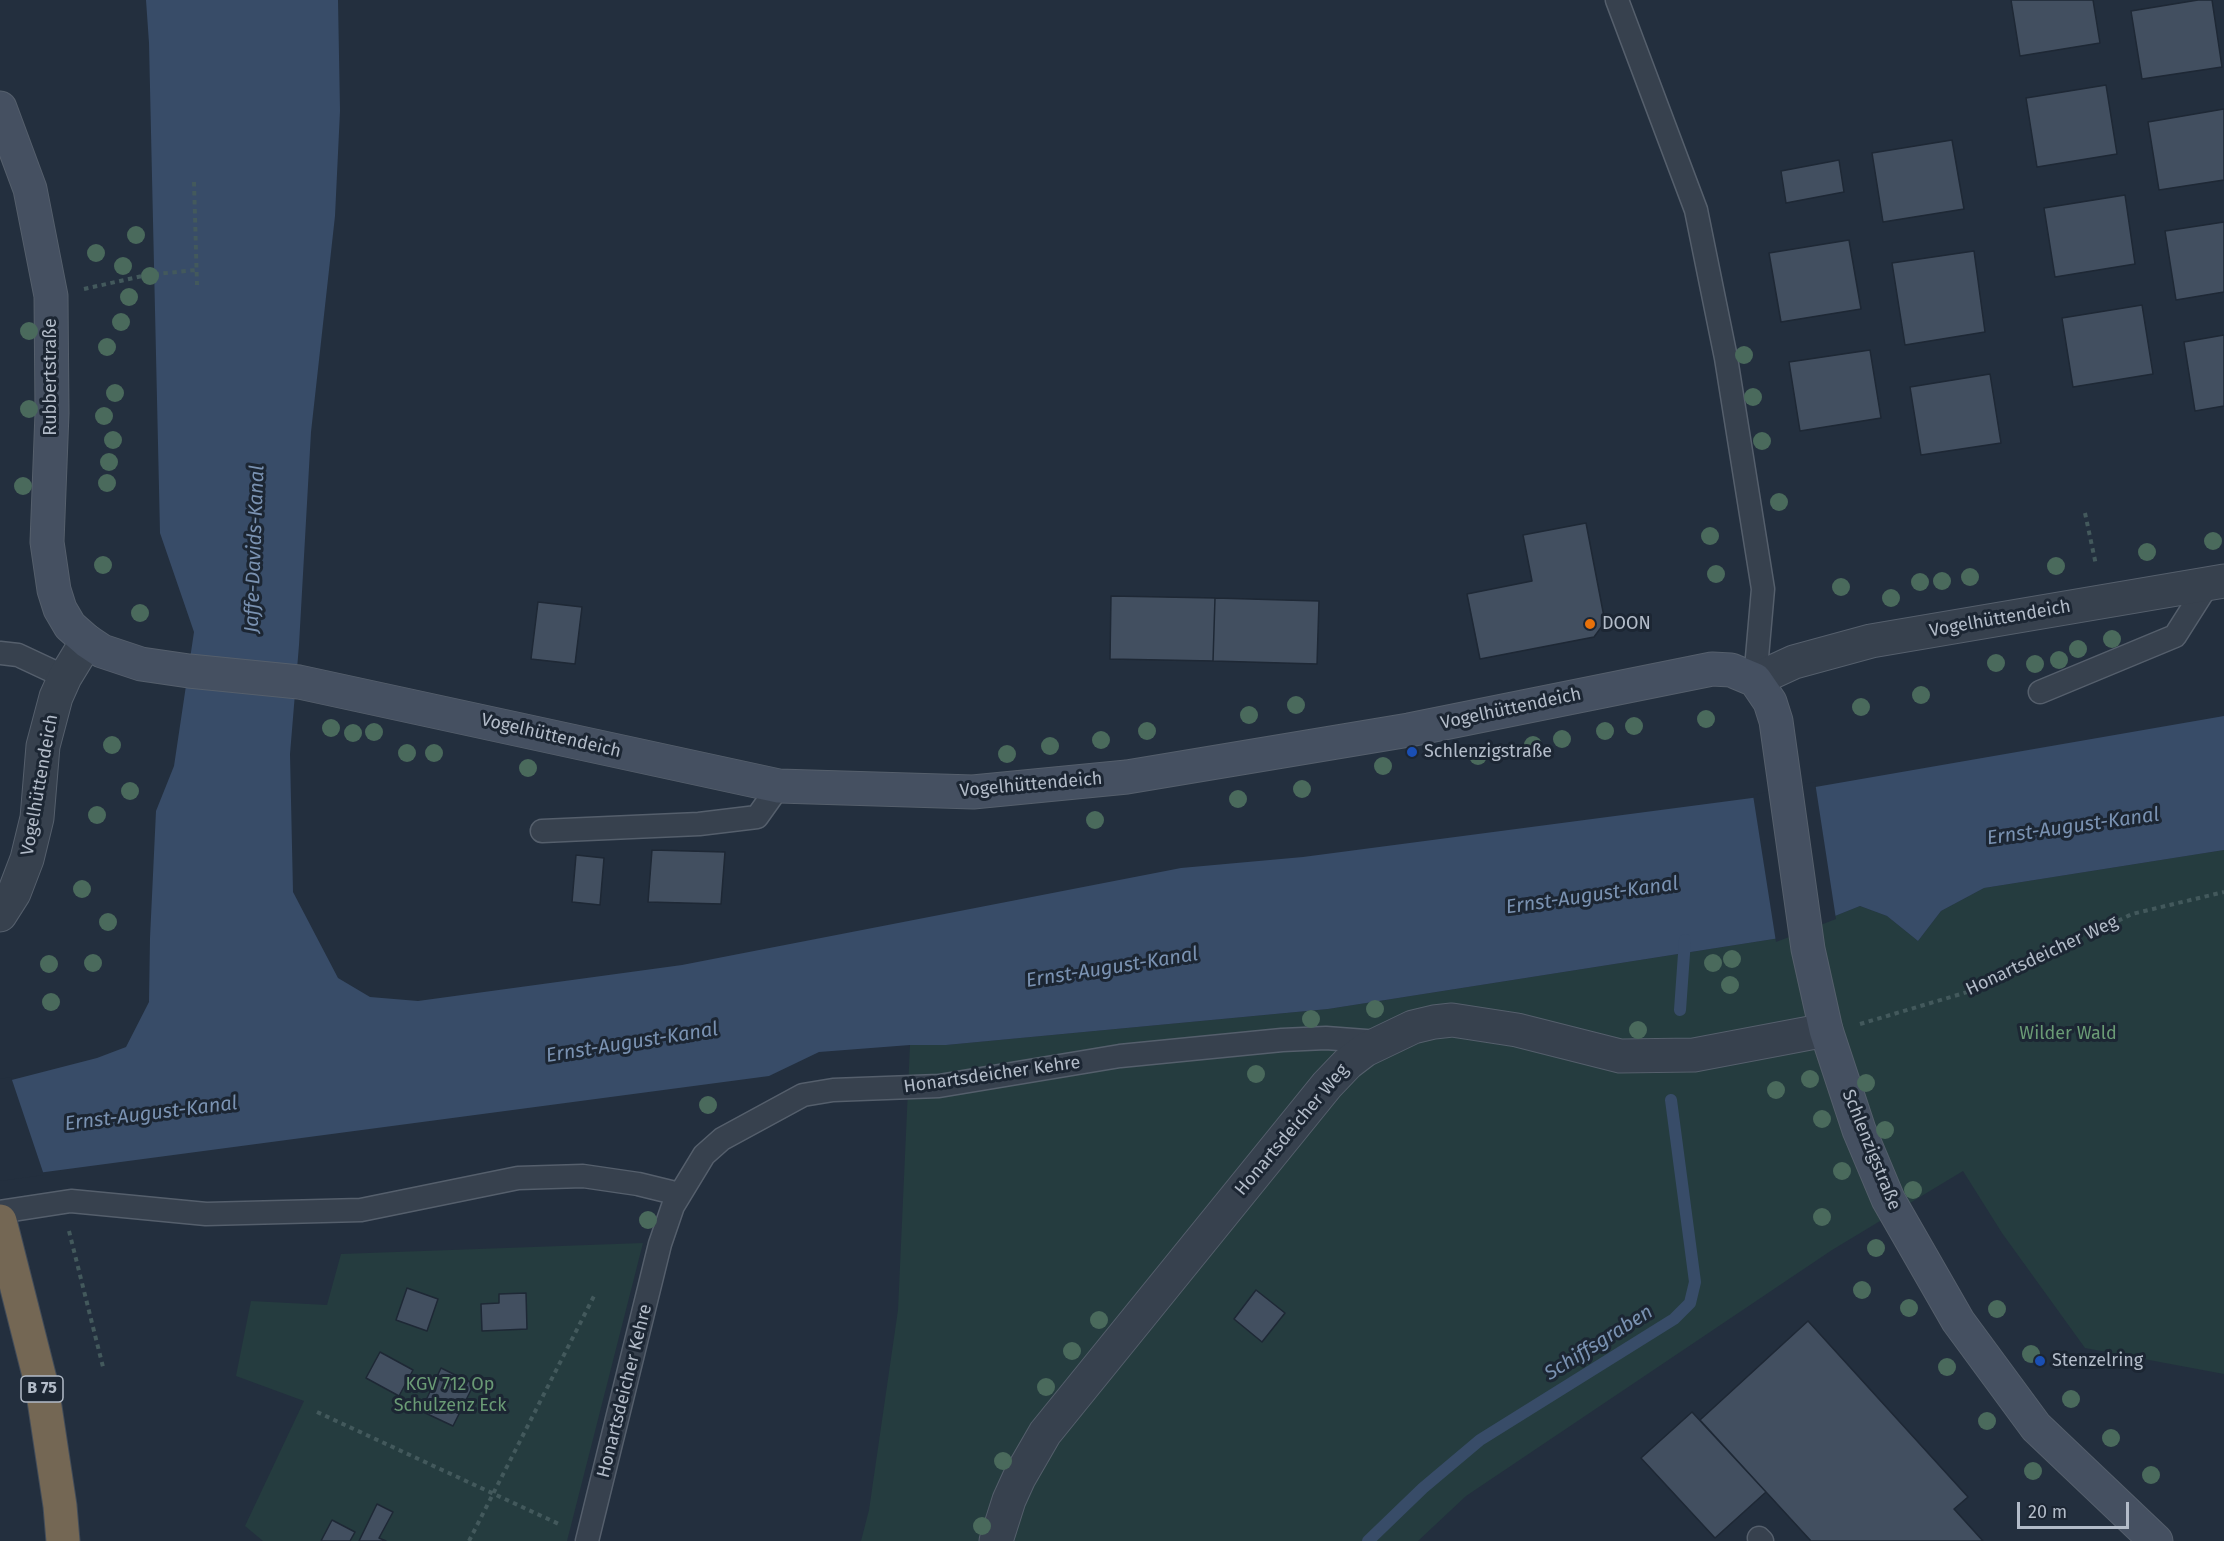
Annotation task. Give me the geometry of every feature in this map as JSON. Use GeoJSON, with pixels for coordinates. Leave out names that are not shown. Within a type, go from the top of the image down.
{"type":"FeatureCollection","features":[{"type":"Feature","properties":{"kind":"highway","name":"B 75"},"geometry":{"type":"LineString","coordinates":[[2,1224],[42,1387],[63,1541]]}},
{"type":"Feature","properties":{"kind":"street","name":"Rubbertstraße"},"geometry":{"type":"LineString","coordinates":[[0,108],[30,189],[51,296],[52,413],[47,542],[54,590],[60,609],[70,626],[87,641]]}},
{"type":"Feature","properties":{"kind":"street","name":"Vogelhüttendeich"},"geometry":{"type":"LineString","coordinates":[[0,915],[14,893],[27,860],[37,818],[43,746],[56,697],[65,677],[87,641],[102,651],[141,664],[299,682],[779,786],[973,792],[1127,777],[1409,730],[1688,672],[1731,669],[1755,680],[1794,662],[1871,641],[2216,582]]}},
{"type":"Feature","properties":{"kind":"street","name":"Schlenzigstraße"},"geometry":{"type":"LineString","coordinates":[[1755,680],[1770,702],[1776,721],[1808,949],[1826,1029],[1859,1130],[1888,1199],[1958,1321],[2036,1427],[2156,1541]]}},
{"type":"Feature","properties":{"kind":"street","name":"Honartsdeicher Weg"},"geometry":{"type":"LineString","coordinates":[[996,1541],[1019,1478],[1045,1433],[1327,1085],[1348,1063],[1378,1042],[1413,1027],[1452,1020],[1517,1030],[1620,1056],[1694,1055],[1826,1029]]}},
{"type":"Feature","properties":{"kind":"lane"},"geometry":{"type":"LineString","coordinates":[[1617,0],[1696,210],[1701,233],[1726,358],[1763,589],[1755,680]]}},
{"type":"Feature","properties":{"kind":"lane"},"geometry":{"type":"LineString","coordinates":[[2040,692],[2175,636],[2216,582]]}},
{"type":"Feature","properties":{"kind":"lane"},"geometry":{"type":"LineString","coordinates":[[0,653],[18,655],[65,677]]}},
{"type":"Feature","properties":{"kind":"lane"},"geometry":{"type":"LineString","coordinates":[[542,831],[699,824],[757,817],[779,786]]}},
{"type":"Feature","properties":{"kind":"lane","name":"Honartsdeicher Kehre"},"geometry":{"type":"LineString","coordinates":[[587,1539],[660,1244],[679,1194],[704,1155],[722,1139],[803,1095],[833,1090],[939,1086],[1120,1056],[1191,1048],[1315,1038],[1378,1042]]}},
{"type":"Feature","properties":{"kind":"lane"},"geometry":{"type":"LineString","coordinates":[[2,1224],[72,1201],[206,1214],[361,1210],[518,1178],[583,1176],[638,1184],[679,1194]]}},
{"type":"Feature","properties":{"kind":"path"},"geometry":{"type":"LineString","coordinates":[[194,182],[196,285]]}},
{"type":"Feature","properties":{"kind":"path"},"geometry":{"type":"LineString","coordinates":[[51,296],[147,275],[196,270]]}},
{"type":"Feature","properties":{"kind":"path"},"geometry":{"type":"LineString","coordinates":[[2085,513],[2097,569]]}},
{"type":"Feature","properties":{"kind":"path","name":"Honartsdeicher Weg"},"geometry":{"type":"LineString","coordinates":[[1860,1024],[1981,988],[2132,914],[2224,892]]}},
{"type":"Feature","properties":{"kind":"path"},"geometry":{"type":"LineString","coordinates":[[76,1258],[103,1367]]}},
{"type":"Feature","properties":{"kind":"path"},"geometry":{"type":"LineString","coordinates":[[469,1541],[594,1296]]}},
{"type":"Feature","properties":{"kind":"path"},"geometry":{"type":"LineString","coordinates":[[317,1412],[495,1493],[587,1539]]}},
{"type":"Feature","properties":{"kind":"green space","name":"Wilder Wald"},"geometry":{"type":"Polygon","coordinates":[[[2224,850],[2224,1374],[2085,1348],[2002,1233],[1963,1171],[1832,1250],[1466,1496],[1418,1541],[861,1541],[869,1510],[898,1310],[910,1045],[946,1045],[1328,1009],[1780,938],[1860,906],[1887,916],[1918,941],[1941,911],[1984,888],[2224,850]]]}},
{"type":"Feature","properties":{"kind":"green space","name":"KGV 712 Op Schulzenz Eck"},"geometry":{"type":"Polygon","coordinates":[[[643,1243],[567,1541],[263,1541],[245,1526],[304,1401],[236,1376],[251,1301],[327,1305],[341,1254],[643,1243]]]}},
{"type":"Feature","properties":{"kind":"water"},"geometry":{"type":"Polygon","coordinates":[[[146,0],[338,0],[340,111],[335,216],[311,432],[299,645],[290,754],[293,892],[338,978],[370,997],[418,1001],[682,965],[1181,868],[1303,857],[1752,798],[2224,716],[2224,850],[1984,888],[1941,911],[1918,941],[1887,916],[1860,906],[1780,938],[1328,1009],[946,1045],[910,1045],[819,1052],[769,1076],[0,1178],[0,1083],[97,1058],[126,1047],[149,1002],[156,811],[174,766],[194,632],[160,533],[149,43],[146,0]]]}},
{"type":"Feature","properties":{"kind":"pier"},"geometry":{"type":"Polygon","coordinates":[[[1815,782],[1836,919],[1776,942],[1753,795],[1815,782]]]}},
{"type":"Feature","properties":{"kind":"pier"},"geometry":{"type":"Polygon","coordinates":[[[11,1077],[44,1175],[0,1181],[0,1079],[11,1077]]]}},
{"type":"Feature","properties":{"kind":"building"},"geometry":{"type":"Polygon","coordinates":[[[2011,0],[2093,0],[2100,43],[2020,56],[2011,0]]]}},
{"type":"Feature","properties":{"kind":"building"},"geometry":{"type":"Polygon","coordinates":[[[2198,0],[2212,0],[2222,67],[2142,79],[2131,11],[2198,0]]]}},
{"type":"Feature","properties":{"kind":"building"},"geometry":{"type":"Polygon","coordinates":[[[2106,85],[2117,154],[2037,167],[2026,98],[2106,85]]]}},
{"type":"Feature","properties":{"kind":"building"},"geometry":{"type":"Polygon","coordinates":[[[2224,109],[2224,180],[2159,190],[2148,122],[2224,109]]]}},
{"type":"Feature","properties":{"kind":"building"},"geometry":{"type":"Polygon","coordinates":[[[1952,140],[1964,209],[1883,222],[1872,153],[1952,140]]]}},
{"type":"Feature","properties":{"kind":"building"},"geometry":{"type":"Polygon","coordinates":[[[1839,160],[1844,192],[1786,203],[1781,171],[1839,160]]]}},
{"type":"Feature","properties":{"kind":"building"},"geometry":{"type":"Polygon","coordinates":[[[2125,195],[2135,264],[2055,277],[2044,208],[2125,195]]]}},
{"type":"Feature","properties":{"kind":"building"},"geometry":{"type":"Polygon","coordinates":[[[2224,222],[2224,292],[2176,300],[2165,231],[2224,222]]]}},
{"type":"Feature","properties":{"kind":"building"},"geometry":{"type":"Polygon","coordinates":[[[1849,240],[1861,309],[1781,322],[1769,253],[1849,240]]]}},
{"type":"Feature","properties":{"kind":"building"},"geometry":{"type":"Polygon","coordinates":[[[1974,251],[1985,332],[1905,345],[1892,263],[1974,251]]]}},
{"type":"Feature","properties":{"kind":"building"},"geometry":{"type":"Polygon","coordinates":[[[2142,305],[2153,374],[2073,387],[2062,318],[2142,305]]]}},
{"type":"Feature","properties":{"kind":"building"},"geometry":{"type":"Polygon","coordinates":[[[2224,335],[2224,406],[2195,411],[2184,342],[2224,335]]]}},
{"type":"Feature","properties":{"kind":"building"},"geometry":{"type":"Polygon","coordinates":[[[1870,350],[1881,418],[1800,431],[1789,362],[1870,350]]]}},
{"type":"Feature","properties":{"kind":"building"},"geometry":{"type":"Polygon","coordinates":[[[1990,374],[2001,443],[1921,455],[1910,387],[1990,374]]]}},
{"type":"Feature","properties":{"kind":"building"},"geometry":{"type":"Polygon","coordinates":[[[1586,523],[1605,622],[1594,637],[1480,659],[1467,594],[1532,581],[1523,535],[1586,523]]]}},
{"type":"Feature","properties":{"kind":"building"},"geometry":{"type":"Polygon","coordinates":[[[1111,596],[1215,598],[1213,661],[1110,659],[1111,596]]]}},
{"type":"Feature","properties":{"kind":"building"},"geometry":{"type":"Polygon","coordinates":[[[1215,598],[1319,601],[1317,664],[1213,661],[1215,598]]]}},
{"type":"Feature","properties":{"kind":"building"},"geometry":{"type":"Polygon","coordinates":[[[538,602],[582,607],[575,664],[531,659],[538,602]]]}},
{"type":"Feature","properties":{"kind":"building"},"geometry":{"type":"Polygon","coordinates":[[[652,850],[725,852],[721,904],[648,902],[652,850]]]}},
{"type":"Feature","properties":{"kind":"building"},"geometry":{"type":"Polygon","coordinates":[[[576,855],[604,858],[600,905],[572,902],[576,855]]]}},
{"type":"Feature","properties":{"kind":"building"},"geometry":{"type":"Polygon","coordinates":[[[407,1288],[438,1299],[427,1331],[396,1320],[407,1288]]]}},
{"type":"Feature","properties":{"kind":"building"},"geometry":{"type":"Polygon","coordinates":[[[1256,1290],[1285,1313],[1262,1342],[1234,1319],[1256,1290]]]}},
{"type":"Feature","properties":{"kind":"building"},"geometry":{"type":"Polygon","coordinates":[[[526,1293],[527,1329],[482,1331],[481,1304],[499,1303],[499,1294],[526,1293]]]}},
{"type":"Feature","properties":{"kind":"building"},"geometry":{"type":"Polygon","coordinates":[[[1808,1321],[1968,1497],[1954,1509],[1983,1541],[1811,1541],[1700,1420],[1808,1321]]]}},
{"type":"Feature","properties":{"kind":"building"},"geometry":{"type":"Polygon","coordinates":[[[380,1352],[413,1370],[399,1396],[366,1378],[380,1352]]]}},
{"type":"Feature","properties":{"kind":"building"},"geometry":{"type":"Polygon","coordinates":[[[441,1368],[474,1384],[453,1426],[421,1411],[441,1368]]]}},
{"type":"Feature","properties":{"kind":"building"},"geometry":{"type":"Polygon","coordinates":[[[1692,1412],[1766,1492],[1715,1538],[1641,1458],[1692,1412]]]}},
{"type":"Feature","properties":{"kind":"building"},"geometry":{"type":"Polygon","coordinates":[[[377,1504],[393,1512],[379,1538],[386,1541],[359,1541],[377,1504]]]}},
{"type":"Feature","properties":{"kind":"building"},"geometry":{"type":"Polygon","coordinates":[[[332,1520],[355,1532],[350,1541],[321,1541],[332,1520]]]}},
{"type":"Feature","properties":{"kind":"waterway","name":"Schiffsgraben"},"geometry":{"type":"LineString","coordinates":[[1680,1010],[1685,940]]}},
{"type":"Feature","properties":{"kind":"waterway","name":"Schiffsgraben"},"geometry":{"type":"LineString","coordinates":[[1368,1541],[1423,1488],[1480,1440],[1674,1319],[1690,1303],[1695,1282],[1671,1100]]}},
{"type":"Feature","properties":{"kind":"place","name":"DOON"},"geometry":{"type":"Point","coordinates":[1590,624]}},
{"type":"Feature","properties":{"kind":"place","name":"Schlenzigstraße"},"geometry":{"type":"Point","coordinates":[1412,752]}},
{"type":"Feature","properties":{"kind":"place","name":"Stenzelring"},"geometry":{"type":"Point","coordinates":[2040,1361]}},
{"type":"Feature","properties":{"kind":"water label","name":"Jaffe-Davids-Kanal"},"geometry":{"type":"Point","coordinates":[255,549]}},
{"type":"Feature","properties":{"kind":"water label","name":"Ernst-August-Kanal"},"geometry":{"type":"Point","coordinates":[2073,827]}},
{"type":"Feature","properties":{"kind":"water label","name":"Ernst-August-Kanal"},"geometry":{"type":"Point","coordinates":[1592,896]}},
{"type":"Feature","properties":{"kind":"water label","name":"Ernst-August-Kanal"},"geometry":{"type":"Point","coordinates":[1112,968]}},
{"type":"Feature","properties":{"kind":"water label","name":"Ernst-August-Kanal"},"geometry":{"type":"Point","coordinates":[632,1043]}},
{"type":"Feature","properties":{"kind":"water label","name":"Ernst-August-Kanal"},"geometry":{"type":"Point","coordinates":[151,1114]}}]}
